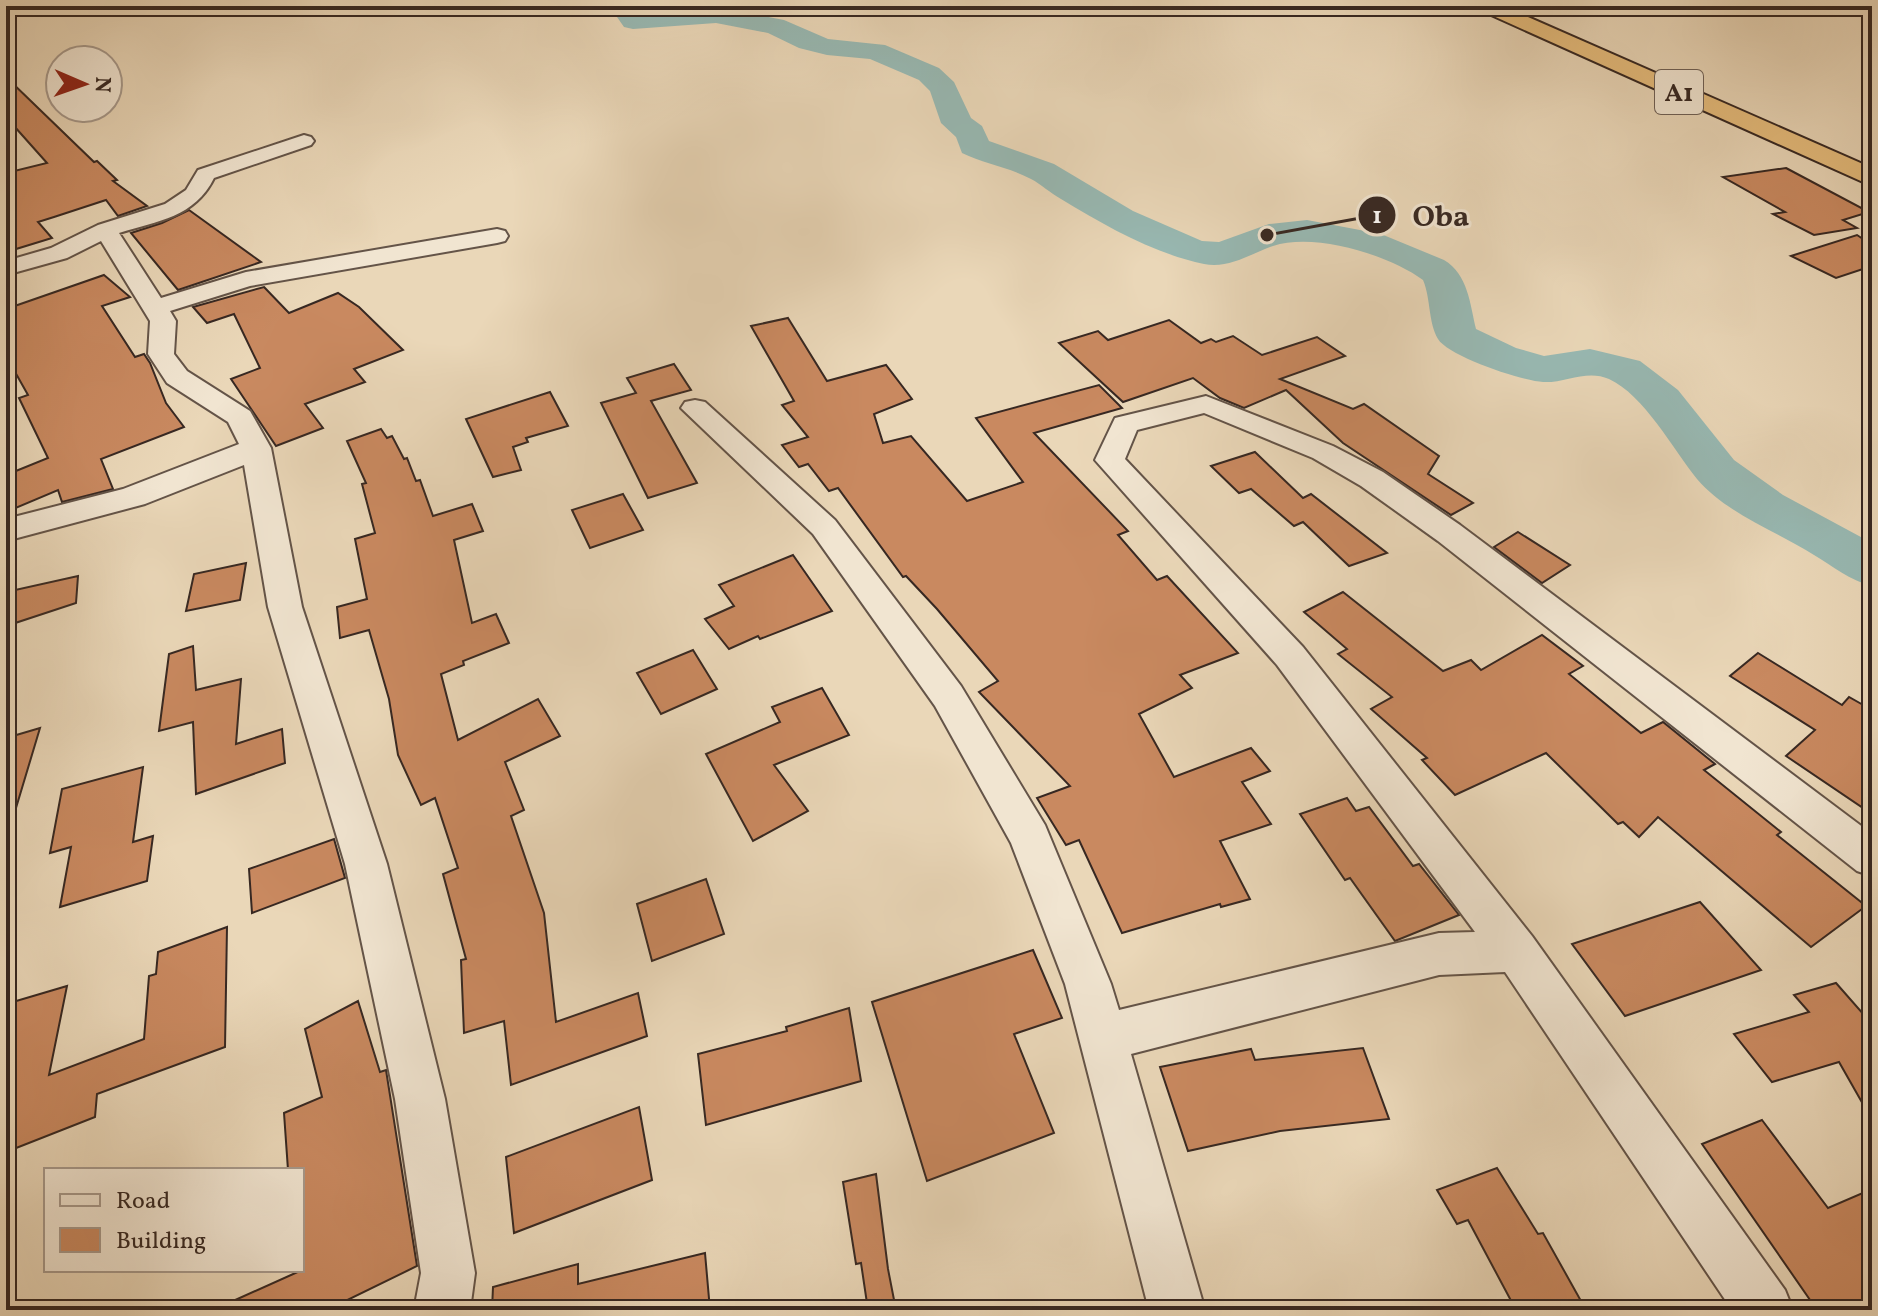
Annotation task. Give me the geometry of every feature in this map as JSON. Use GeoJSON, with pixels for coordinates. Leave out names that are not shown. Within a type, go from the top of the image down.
{"type":"FeatureCollection","features":[{"type":"Feature","properties":{"kind":"highway","name":"A1"},"geometry":{"type":"LineString","coordinates":[[1487,6],[1872,178]]}},
{"type":"Feature","properties":{"kind":"street"},"geometry":{"type":"LineString","coordinates":[[6,268],[59,253],[106,230],[173,209],[195,194],[205,174],[304,141]]}},
{"type":"Feature","properties":{"kind":"street"},"geometry":{"type":"LineString","coordinates":[[106,230],[163,321],[161,354],[177,377],[240,417],[256,448],[285,607],[366,864],[420,1099],[448,1273],[442,1310]]}},
{"type":"Feature","properties":{"kind":"street"},"geometry":{"type":"LineString","coordinates":[[154,308],[246,279],[497,236]]}},
{"type":"Feature","properties":{"kind":"street"},"geometry":{"type":"LineString","coordinates":[[1765,1310],[1516,951],[1290,656],[1110,460],[1125,424],[1206,404],[1323,452],[1372,479],[1449,533],[1872,858]]}},
{"type":"Feature","properties":{"kind":"street"},"geometry":{"type":"LineString","coordinates":[[695,408],[824,527],[948,696],[1030,838],[1088,984],[1177,1310]]}},
{"type":"Feature","properties":{"kind":"street"},"geometry":{"type":"LineString","coordinates":[[6,530],[102,506],[197,476],[256,448]]}},
{"type":"Feature","properties":{"kind":"street"},"geometry":{"type":"LineString","coordinates":[[1104,1037],[1439,954],[1516,951]]}},
{"type":"Feature","properties":{"kind":"building"},"geometry":{"type":"Polygon","coordinates":[[[6,77],[44,114],[44,124],[55,124],[117,180],[113,181],[147,206],[118,216],[106,200],[38,222],[52,238],[16,249],[6,237],[6,173],[47,163],[6,117],[6,77]]]}},
{"type":"Feature","properties":{"kind":"building"},"geometry":{"type":"Polygon","coordinates":[[[1786,168],[1869,212],[1843,220],[1857,228],[1814,235],[1773,214],[1785,212],[1723,177],[1786,168]]]}},
{"type":"Feature","properties":{"kind":"building"},"geometry":{"type":"Polygon","coordinates":[[[189,210],[261,262],[178,290],[131,233],[189,210]]]}},
{"type":"Feature","properties":{"kind":"building"},"geometry":{"type":"Polygon","coordinates":[[[1857,235],[1872,245],[1872,266],[1836,278],[1791,256],[1857,235]]]}},
{"type":"Feature","properties":{"kind":"building"},"geometry":{"type":"Polygon","coordinates":[[[104,275],[130,297],[102,306],[135,357],[144,354],[166,403],[184,427],[101,459],[113,489],[62,502],[58,490],[6,512],[6,475],[48,458],[19,398],[28,395],[6,356],[6,309],[104,275]]]}},
{"type":"Feature","properties":{"kind":"building"},"geometry":{"type":"Polygon","coordinates":[[[264,287],[289,313],[338,293],[359,307],[403,350],[354,369],[365,382],[305,404],[323,428],[276,446],[231,379],[260,368],[234,314],[207,323],[193,307],[264,287]]]}},
{"type":"Feature","properties":{"kind":"building"},"geometry":{"type":"Polygon","coordinates":[[[788,318],[827,381],[886,365],[912,399],[874,414],[883,443],[911,436],[967,501],[1023,482],[976,418],[1099,385],[1122,408],[1034,433],[1128,531],[1118,535],[1157,580],[1167,576],[1238,653],[1180,675],[1192,688],[1139,714],[1174,777],[1251,748],[1270,771],[1242,782],[1271,824],[1220,841],[1250,899],[1221,907],[1220,904],[1122,933],[1079,840],[1066,845],[1037,798],[1070,786],[979,692],[998,681],[937,609],[906,576],[903,577],[838,488],[829,491],[808,464],[799,467],[782,445],[808,437],[782,405],[794,401],[751,326],[788,318]]]}},
{"type":"Feature","properties":{"kind":"building"},"geometry":{"type":"Polygon","coordinates":[[[1169,320],[1201,343],[1233,336],[1262,355],[1317,337],[1345,356],[1280,379],[1353,409],[1364,404],[1439,456],[1428,474],[1473,503],[1451,515],[1343,443],[1286,390],[1244,408],[1220,398],[1193,378],[1123,402],[1059,343],[1098,331],[1108,340],[1169,320]]]}},
{"type":"Feature","properties":{"kind":"building"},"geometry":{"type":"Polygon","coordinates":[[[674,364],[691,390],[651,401],[697,483],[648,498],[601,403],[636,393],[627,378],[674,364]]]}},
{"type":"Feature","properties":{"kind":"building"},"geometry":{"type":"Polygon","coordinates":[[[550,392],[568,426],[526,438],[528,442],[513,447],[521,470],[493,477],[466,419],[550,392]]]}},
{"type":"Feature","properties":{"kind":"building"},"geometry":{"type":"Polygon","coordinates":[[[381,429],[387,438],[392,436],[404,459],[407,458],[416,481],[420,480],[433,516],[472,504],[483,531],[454,540],[472,623],[496,614],[509,643],[463,661],[464,665],[441,674],[458,740],[538,699],[560,736],[505,762],[524,810],[511,816],[544,913],[556,1022],[638,993],[647,1036],[511,1085],[504,1021],[464,1033],[461,960],[466,959],[443,874],[458,868],[435,798],[421,805],[398,755],[389,699],[369,630],[340,638],[337,607],[367,599],[355,539],[375,533],[362,484],[366,483],[347,441],[381,429]]]}},
{"type":"Feature","properties":{"kind":"building"},"geometry":{"type":"Polygon","coordinates":[[[1255,452],[1303,498],[1311,494],[1387,553],[1349,566],[1303,522],[1294,526],[1251,489],[1239,493],[1211,466],[1255,452]]]}},
{"type":"Feature","properties":{"kind":"building"},"geometry":{"type":"Polygon","coordinates":[[[623,494],[643,530],[590,548],[572,510],[623,494]]]}},
{"type":"Feature","properties":{"kind":"building"},"geometry":{"type":"Polygon","coordinates":[[[1518,532],[1570,565],[1542,583],[1494,547],[1518,532]]]}},
{"type":"Feature","properties":{"kind":"building"},"geometry":{"type":"Polygon","coordinates":[[[793,555],[832,611],[729,649],[705,619],[734,606],[719,585],[793,555]]]}},
{"type":"Feature","properties":{"kind":"building"},"geometry":{"type":"Polygon","coordinates":[[[246,563],[240,600],[186,611],[194,574],[246,563]]]}},
{"type":"Feature","properties":{"kind":"building"},"geometry":{"type":"Polygon","coordinates":[[[78,576],[76,603],[6,626],[6,592],[78,576]]]}},
{"type":"Feature","properties":{"kind":"building"},"geometry":{"type":"Polygon","coordinates":[[[1343,592],[1443,671],[1471,660],[1481,670],[1542,635],[1583,666],[1569,674],[1641,733],[1663,722],[1715,764],[1704,770],[1781,832],[1777,835],[1866,906],[1811,947],[1658,817],[1639,837],[1623,822],[1618,824],[1546,753],[1455,795],[1422,760],[1427,758],[1371,709],[1392,697],[1338,654],[1347,649],[1304,612],[1343,592]]]}},
{"type":"Feature","properties":{"kind":"building"},"geometry":{"type":"Polygon","coordinates":[[[193,646],[196,690],[241,679],[236,744],[282,729],[285,763],[196,794],[193,722],[159,731],[169,654],[193,646]]]}},
{"type":"Feature","properties":{"kind":"building"},"geometry":{"type":"Polygon","coordinates":[[[693,650],[717,689],[661,714],[637,673],[693,650]]]}},
{"type":"Feature","properties":{"kind":"building"},"geometry":{"type":"Polygon","coordinates":[[[1758,653],[1842,705],[1849,697],[1872,710],[1872,814],[1786,756],[1815,730],[1730,676],[1758,653]]]}},
{"type":"Feature","properties":{"kind":"building"},"geometry":{"type":"Polygon","coordinates":[[[822,688],[849,735],[774,765],[808,811],[753,841],[706,754],[780,722],[772,707],[822,688]]]}},
{"type":"Feature","properties":{"kind":"building"},"geometry":{"type":"Polygon","coordinates":[[[40,728],[13,818],[6,817],[6,738],[40,728]]]}},
{"type":"Feature","properties":{"kind":"building"},"geometry":{"type":"Polygon","coordinates":[[[143,767],[133,842],[153,836],[147,881],[60,907],[71,847],[50,853],[62,789],[143,767]]]}},
{"type":"Feature","properties":{"kind":"building"},"geometry":{"type":"Polygon","coordinates":[[[1347,798],[1356,811],[1369,807],[1413,866],[1419,864],[1459,915],[1395,941],[1350,878],[1345,880],[1300,814],[1347,798]]]}},
{"type":"Feature","properties":{"kind":"building"},"geometry":{"type":"Polygon","coordinates":[[[334,839],[345,878],[252,913],[249,869],[334,839]]]}},
{"type":"Feature","properties":{"kind":"building"},"geometry":{"type":"Polygon","coordinates":[[[706,879],[724,934],[652,961],[637,904],[706,879]]]}},
{"type":"Feature","properties":{"kind":"building"},"geometry":{"type":"Polygon","coordinates":[[[1700,902],[1761,970],[1625,1016],[1572,944],[1700,902]]]}},
{"type":"Feature","properties":{"kind":"building"},"geometry":{"type":"Polygon","coordinates":[[[227,927],[225,1047],[97,1094],[95,1117],[6,1152],[6,1004],[67,986],[49,1075],[144,1039],[149,976],[156,974],[158,952],[227,927]]]}},
{"type":"Feature","properties":{"kind":"building"},"geometry":{"type":"Polygon","coordinates":[[[1033,950],[1062,1018],[1014,1034],[1054,1133],[927,1181],[872,1002],[1033,950]]]}},
{"type":"Feature","properties":{"kind":"building"},"geometry":{"type":"Polygon","coordinates":[[[1836,983],[1872,1024],[1872,1120],[1839,1062],[1772,1082],[1734,1034],[1809,1012],[1794,995],[1836,983]]]}},
{"type":"Feature","properties":{"kind":"building"},"geometry":{"type":"Polygon","coordinates":[[[358,1001],[380,1072],[386,1070],[417,1266],[327,1310],[213,1310],[298,1272],[304,1272],[304,1168],[288,1168],[284,1113],[322,1097],[305,1029],[358,1001]]]}},
{"type":"Feature","properties":{"kind":"building"},"geometry":{"type":"Polygon","coordinates":[[[849,1008],[861,1081],[706,1125],[698,1054],[787,1031],[786,1027],[849,1008]]]}},
{"type":"Feature","properties":{"kind":"building"},"geometry":{"type":"Polygon","coordinates":[[[1363,1048],[1389,1119],[1280,1131],[1188,1151],[1160,1067],[1251,1049],[1255,1060],[1363,1048]]]}},
{"type":"Feature","properties":{"kind":"building"},"geometry":{"type":"Polygon","coordinates":[[[639,1107],[652,1180],[514,1233],[506,1157],[639,1107]]]}},
{"type":"Feature","properties":{"kind":"building"},"geometry":{"type":"Polygon","coordinates":[[[1762,1120],[1828,1208],[1872,1189],[1872,1310],[1817,1310],[1702,1144],[1762,1120]]]}},
{"type":"Feature","properties":{"kind":"building"},"geometry":{"type":"Polygon","coordinates":[[[1497,1168],[1538,1234],[1543,1233],[1586,1310],[1516,1310],[1468,1220],[1457,1224],[1437,1190],[1497,1168]]]}},
{"type":"Feature","properties":{"kind":"building"},"geometry":{"type":"Polygon","coordinates":[[[876,1174],[896,1310],[868,1310],[861,1263],[856,1264],[843,1182],[876,1174]]]}},
{"type":"Feature","properties":{"kind":"building"},"geometry":{"type":"Polygon","coordinates":[[[705,1253],[710,1310],[492,1310],[493,1287],[578,1264],[578,1284],[705,1253]]]}},
{"type":"Feature","properties":{"kind":"waterway"},"geometry":{"type":"LineString","coordinates":[[646,6],[630,17],[633,21],[716,15],[775,26],[827,47],[875,51],[929,74],[944,88],[957,123],[971,133],[974,146],[1042,171],[1121,219],[1189,249],[1222,253],[1261,237],[1307,231],[1368,242],[1406,256],[1433,269],[1442,279],[1457,336],[1501,357],[1543,369],[1590,362],[1625,370],[1662,400],[1717,471],[1765,507],[1832,542],[1872,568]]}},
{"type":"Feature","properties":{"kind":"place","name":"Oba"},"geometry":{"type":"Point","coordinates":[1267,235]}}]}
